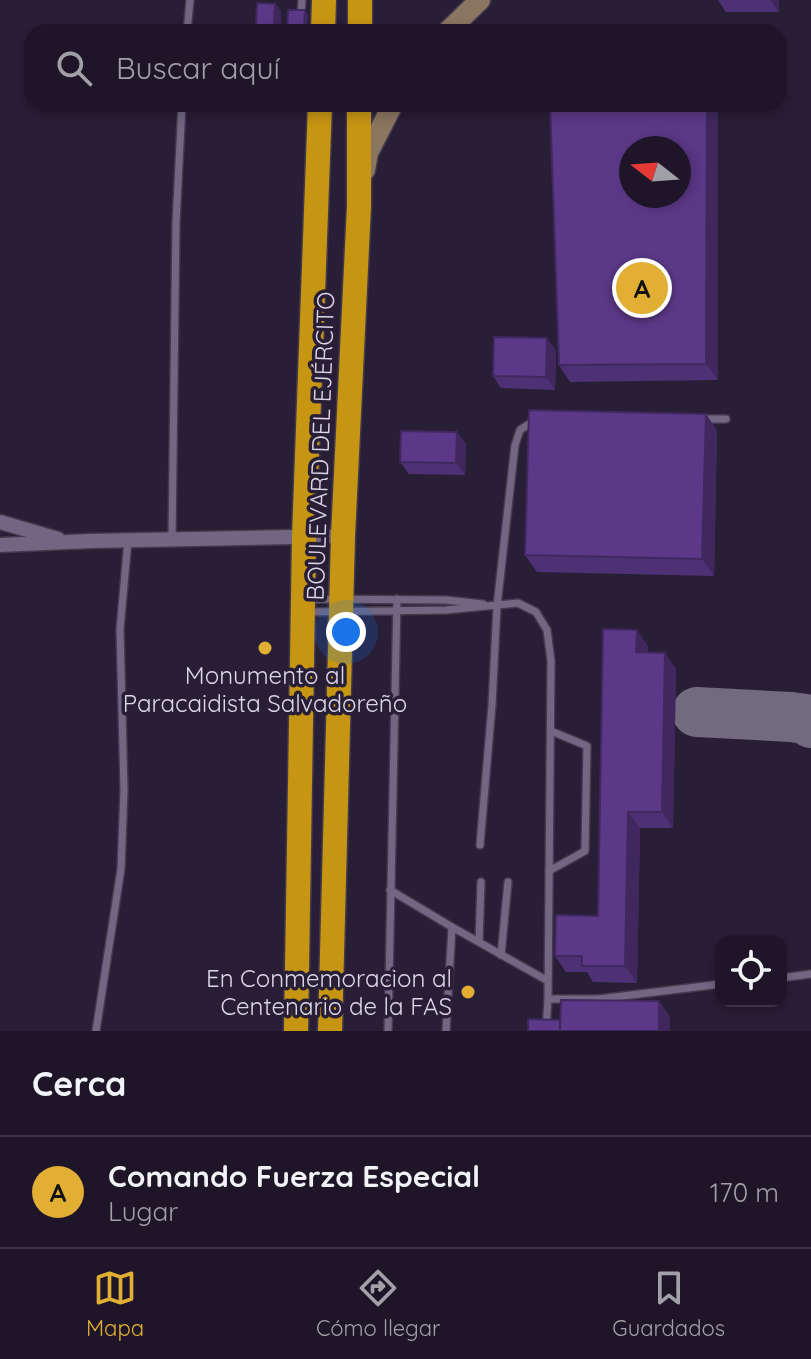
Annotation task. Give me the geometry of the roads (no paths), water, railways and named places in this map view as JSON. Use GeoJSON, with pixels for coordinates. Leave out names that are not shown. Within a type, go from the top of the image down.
{"type":"FeatureCollection","features":[{"type":"Feature","properties":{"kind":"highway"},"geometry":{"type":"LineString","coordinates":[[323,24],[324,0]]}},
{"type":"Feature","properties":{"kind":"highway","name":"BOULEVARD DEL EJÉRCITO"},"geometry":{"type":"LineString","coordinates":[[296,1031],[304,537],[320,112]]}},
{"type":"Feature","properties":{"kind":"highway","name":"BOULEVARD DEL EJÉRCITO"},"geometry":{"type":"LineString","coordinates":[[330,1031],[343,536],[359,206],[359,112]]}},
{"type":"Feature","properties":{"kind":"street"},"geometry":{"type":"LineString","coordinates":[[455,24],[480,0]]}},
{"type":"Feature","properties":{"kind":"street"},"geometry":{"type":"LineString","coordinates":[[359,206],[368,153],[389,112]]}},
{"type":"Feature","properties":{"kind":"street"},"geometry":{"type":"LineString","coordinates":[[0,522],[70,543]]}},
{"type":"Feature","properties":{"kind":"street"},"geometry":{"type":"LineString","coordinates":[[0,545],[343,536]]}},
{"type":"Feature","properties":{"kind":"lane"},"geometry":{"type":"LineString","coordinates":[[188,24],[190,0]]}},
{"type":"Feature","properties":{"kind":"lane"},"geometry":{"type":"LineString","coordinates":[[301,14],[302,0]]}},
{"type":"Feature","properties":{"kind":"lane"},"geometry":{"type":"LineString","coordinates":[[172,539],[176,223],[182,112]]}},
{"type":"Feature","properties":{"kind":"lane"},"geometry":{"type":"LineString","coordinates":[[480,845],[497,606],[515,445],[520,430],[540,418]]}},
{"type":"Feature","properties":{"kind":"lane"},"geometry":{"type":"LineString","coordinates":[[697,419],[726,419]]}},
{"type":"Feature","properties":{"kind":"lane"},"geometry":{"type":"LineString","coordinates":[[96,1031],[121,869],[124,790],[120,629],[128,540]]}},
{"type":"Feature","properties":{"kind":"lane"},"geometry":{"type":"LineString","coordinates":[[303,605],[341,605],[397,599],[446,600],[497,606]]}},
{"type":"Feature","properties":{"kind":"lane"},"geometry":{"type":"LineString","coordinates":[[388,1031],[397,599]]}},
{"type":"Feature","properties":{"kind":"lane"},"geometry":{"type":"LineString","coordinates":[[303,605],[341,605],[397,611],[518,603],[536,612],[547,630],[551,661],[551,731],[546,1031]]}},
{"type":"Feature","properties":{"kind":"lane"},"geometry":{"type":"LineString","coordinates":[[549,871],[585,851],[587,746],[551,731]]}},
{"type":"Feature","properties":{"kind":"lane"},"geometry":{"type":"LineString","coordinates":[[479,942],[481,882]]}},
{"type":"Feature","properties":{"kind":"lane"},"geometry":{"type":"LineString","coordinates":[[501,955],[508,882]]}},
{"type":"Feature","properties":{"kind":"lane"},"geometry":{"type":"LineString","coordinates":[[390,890],[548,981]]}},
{"type":"Feature","properties":{"kind":"lane"},"geometry":{"type":"LineString","coordinates":[[446,1031],[452,927]]}},
{"type":"Feature","properties":{"kind":"lane"},"geometry":{"type":"LineString","coordinates":[[787,977],[811,974]]}},
{"type":"Feature","properties":{"kind":"lane"},"geometry":{"type":"LineString","coordinates":[[548,999],[598,999],[715,985]]}},
{"type":"Feature","properties":{"kind":"place","name":"Comando Fuerza Especial"},"geometry":{"type":"Point","coordinates":[642,288]}},
{"type":"Feature","properties":{"kind":"place","name":"Monumento al Paracaidista Salvadoreño"},"geometry":{"type":"Point","coordinates":[265,648]}},
{"type":"Feature","properties":{"kind":"place","name":"En Conmemoracion al Centenario de la FAS"},"geometry":{"type":"Point","coordinates":[468,992]}}]}
